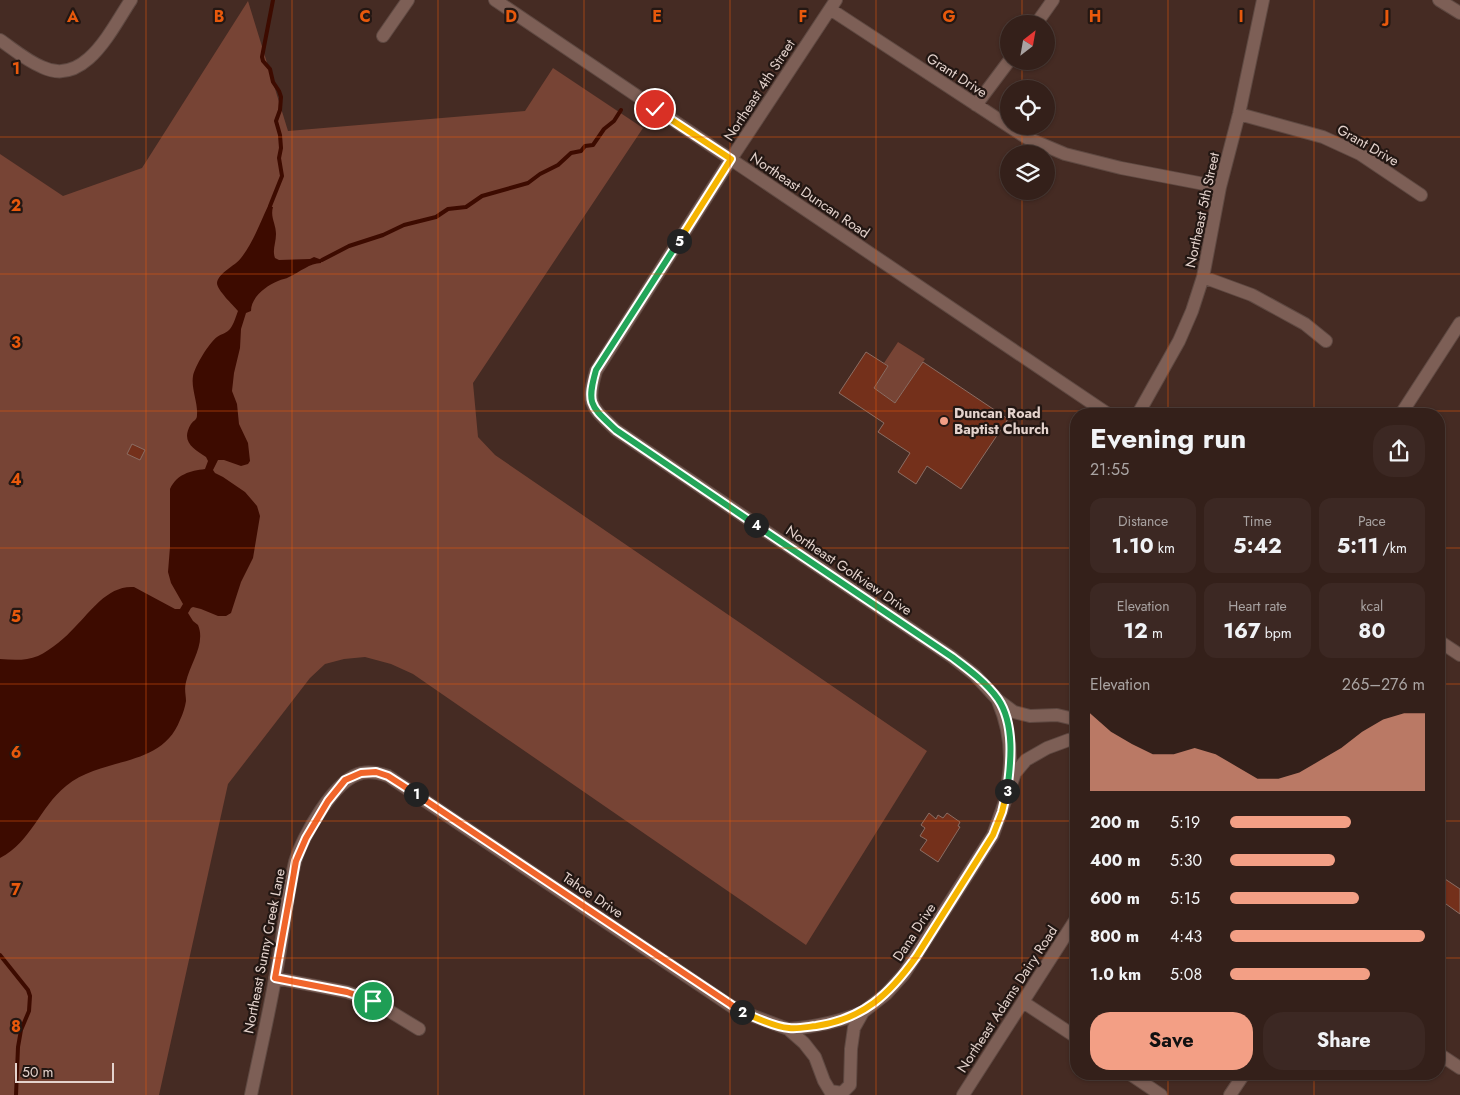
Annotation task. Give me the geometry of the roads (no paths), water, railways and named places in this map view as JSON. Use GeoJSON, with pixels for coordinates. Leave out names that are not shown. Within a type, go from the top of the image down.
{"type":"FeatureCollection","features":[{"type":"Feature","properties":{"kind":"street"},"geometry":{"type":"LineString","coordinates":[[0,40],[41,67],[54,72],[70,70],[82,65],[92,56],[131,0]]}},
{"type":"Feature","properties":{"kind":"street"},"geometry":{"type":"LineString","coordinates":[[383,36],[408,0]]}},
{"type":"Feature","properties":{"kind":"street","name":"Northeast Duncan Road"},"geometry":{"type":"LineString","coordinates":[[495,0],[1099,408]]}},
{"type":"Feature","properties":{"kind":"street"},"geometry":{"type":"LineString","coordinates":[[1042,15],[1053,0]]}},
{"type":"Feature","properties":{"kind":"street","name":"Northeast 5th Street"},"geometry":{"type":"LineString","coordinates":[[1141,408],[1179,341],[1192,311],[1203,277],[1220,187],[1239,114],[1263,0]]}},
{"type":"Feature","properties":{"kind":"street"},"geometry":{"type":"LineString","coordinates":[[1439,0],[1460,13]]}},
{"type":"Feature","properties":{"kind":"street","name":"Northeast 4th Street"},"geometry":{"type":"LineString","coordinates":[[592,403],[590,391],[596,370],[731,159],[833,5]]}},
{"type":"Feature","properties":{"kind":"street","name":"Grant Drive"},"geometry":{"type":"LineString","coordinates":[[833,5],[976,105],[1027,138],[1065,154],[1121,168],[1220,187]]}},
{"type":"Feature","properties":{"kind":"street"},"geometry":{"type":"LineString","coordinates":[[976,105],[1002,70]]}},
{"type":"Feature","properties":{"kind":"street","name":"Grant Drive"},"geometry":{"type":"LineString","coordinates":[[1239,114],[1322,137],[1360,154],[1421,195]]}},
{"type":"Feature","properties":{"kind":"street"},"geometry":{"type":"LineString","coordinates":[[1203,277],[1252,295],[1305,324],[1326,340]]}},
{"type":"Feature","properties":{"kind":"street"},"geometry":{"type":"LineString","coordinates":[[1405,408],[1460,323]]}},
{"type":"Feature","properties":{"kind":"street","name":"Northeast Golfview Drive"},"geometry":{"type":"LineString","coordinates":[[592,403],[598,413],[616,430],[952,657],[975,675],[998,700],[1014,712],[1030,716],[1056,715],[1070,720]]}},
{"type":"Feature","properties":{"kind":"street"},"geometry":{"type":"LineString","coordinates":[[1445,645],[1460,655]]}},
{"type":"Feature","properties":{"kind":"street","name":"Dana Drive"},"geometry":{"type":"LineString","coordinates":[[850,1081],[854,1028],[863,1012],[886,994],[916,957],[993,835],[1002,812],[1011,757],[1009,730],[998,700]]}},
{"type":"Feature","properties":{"kind":"street","name":"Dana Drive"},"geometry":{"type":"LineString","coordinates":[[1006,793],[1015,773],[1026,760],[1047,748],[1070,739]]}},
{"type":"Feature","properties":{"kind":"street","name":"Northeast Sunny Creek Lane"},"geometry":{"type":"LineString","coordinates":[[251,1095],[296,861],[317,817],[345,780],[361,773],[376,772],[388,776]]}},
{"type":"Feature","properties":{"kind":"street","name":"Tahoe Drive"},"geometry":{"type":"LineString","coordinates":[[388,776],[737,1010],[788,1028],[816,1057],[824,1081],[830,1091],[842,1093],[850,1085],[850,1081]]}},
{"type":"Feature","properties":{"kind":"street","name":"Northeast Adams Dairy Road"},"geometry":{"type":"LineString","coordinates":[[964,1095],[1070,928]]}},
{"type":"Feature","properties":{"kind":"street"},"geometry":{"type":"LineString","coordinates":[[275,978],[347,992],[373,1001],[419,1029]]}},
{"type":"Feature","properties":{"kind":"street"},"geometry":{"type":"LineString","coordinates":[[1023,1002],[1070,1033]]}},
{"type":"Feature","properties":{"kind":"street","name":"Tahoe Drive"},"geometry":{"type":"LineString","coordinates":[[788,1028],[826,1024],[863,1012]]}},
{"type":"Feature","properties":{"kind":"street"},"geometry":{"type":"LineString","coordinates":[[1445,1058],[1460,1068]]}},
{"type":"Feature","properties":{"kind":"street"},"geometry":{"type":"LineString","coordinates":[[1139,1080],[1161,1095]]}},
{"type":"Feature","properties":{"kind":"street"},"geometry":{"type":"LineString","coordinates":[[1230,1095],[1240,1080]]}},
{"type":"Feature","properties":{"kind":"waterway"},"geometry":{"type":"LineString","coordinates":[[270,206],[282,176],[279,158],[281,148],[280,135],[276,121],[280,110],[281,97],[273,82],[270,69],[262,57],[273,0]]}},
{"type":"Feature","properties":{"kind":"waterway"},"geometry":{"type":"LineString","coordinates":[[322,260],[349,246],[383,235],[404,225],[436,217],[448,209],[466,207],[482,196],[528,183],[540,174],[558,165],[571,153],[581,151],[585,146],[593,145],[621,110]]}},
{"type":"Feature","properties":{"kind":"waterway"},"geometry":{"type":"LineString","coordinates":[[0,955],[28,990],[30,996],[29,1011],[21,1030],[18,1047],[16,1095]]}},
{"type":"Feature","properties":{"kind":"place","name":"Duncan Road Baptist Church"},"geometry":{"type":"Point","coordinates":[944,421]}}]}
